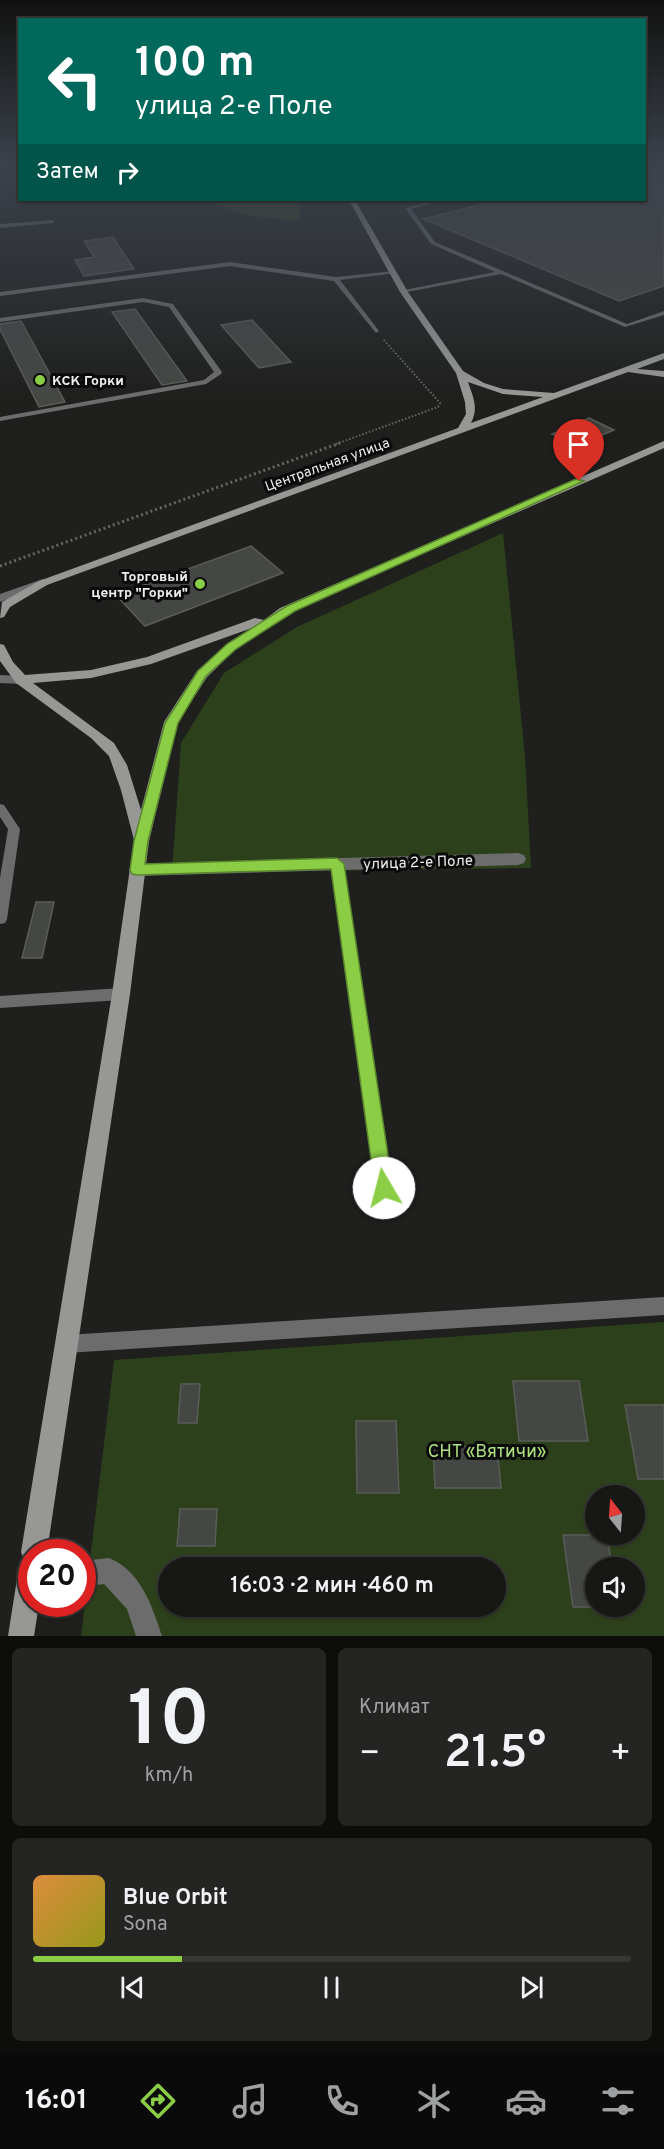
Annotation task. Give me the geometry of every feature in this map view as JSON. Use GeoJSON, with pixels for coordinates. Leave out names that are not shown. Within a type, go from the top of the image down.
{"type":"FeatureCollection","features":[{"type":"Feature","properties":{"kind":"main road"},"geometry":{"type":"LineString","coordinates":[[376,241],[404,292],[460,373],[470,402],[471,414],[461,432]]}},
{"type":"Feature","properties":{"kind":"main road","name":"Центральная улица"},"geometry":{"type":"LineString","coordinates":[[44,583],[664,356]]}},
{"type":"Feature","properties":{"kind":"main road"},"geometry":{"type":"LineString","coordinates":[[624,371],[643,370],[664,374]]}},
{"type":"Feature","properties":{"kind":"main road"},"geometry":{"type":"LineString","coordinates":[[460,373],[486,389],[500,393],[536,395],[565,393]]}},
{"type":"Feature","properties":{"kind":"main road"},"geometry":{"type":"LineString","coordinates":[[21,680],[91,674],[151,660],[215,638],[291,608],[664,444]]}},
{"type":"Feature","properties":{"kind":"main road"},"geometry":{"type":"LineString","coordinates":[[0,614],[6,605],[44,583]]}},
{"type":"Feature","properties":{"kind":"main road"},"geometry":{"type":"LineString","coordinates":[[36,1539],[121,994],[141,841],[171,723],[202,674],[231,647],[291,608]]}},
{"type":"Feature","properties":{"kind":"main road"},"geometry":{"type":"LineString","coordinates":[[0,648],[4,659],[21,680],[110,747],[127,784],[141,841]]}},
{"type":"Feature","properties":{"kind":"main road"},"geometry":{"type":"LineString","coordinates":[[21,1636],[24,1617]]}},
{"type":"Feature","properties":{"kind":"street","name":"Центральная улица"},"geometry":{"type":"LineString","coordinates":[[0,598],[44,583]]}},
{"type":"Feature","properties":{"kind":"street"},"geometry":{"type":"LineString","coordinates":[[0,679],[21,680]]}},
{"type":"Feature","properties":{"kind":"street","name":"улица 2-е Поле"},"geometry":{"type":"LineString","coordinates":[[137,870],[518,859]]}},
{"type":"Feature","properties":{"kind":"street"},"geometry":{"type":"LineString","coordinates":[[96,1572],[108,1571],[136,1601],[149,1636]]}},
{"type":"Feature","properties":{"kind":"lane"},"geometry":{"type":"LineString","coordinates":[[432,241],[499,273],[627,326],[664,314]]}},
{"type":"Feature","properties":{"kind":"lane"},"geometry":{"type":"LineString","coordinates":[[0,294],[230,264],[272,272],[336,279],[394,273]]}},
{"type":"Feature","properties":{"kind":"lane"},"geometry":{"type":"LineString","coordinates":[[404,292],[499,273]]}},
{"type":"Feature","properties":{"kind":"lane"},"geometry":{"type":"LineString","coordinates":[[336,279],[376,332]]}},
{"type":"Feature","properties":{"kind":"lane"},"geometry":{"type":"LineString","coordinates":[[0,320],[143,300],[171,304],[218,372],[206,382],[0,419]]}},
{"type":"Feature","properties":{"kind":"lane"},"geometry":{"type":"LineString","coordinates":[[0,808],[14,829],[0,919]]}},
{"type":"Feature","properties":{"kind":"lane"},"geometry":{"type":"LineString","coordinates":[[337,864],[384,1188]]}},
{"type":"Feature","properties":{"kind":"lane"},"geometry":{"type":"LineString","coordinates":[[0,1002],[121,994]]}},
{"type":"Feature","properties":{"kind":"lane"},"geometry":{"type":"LineString","coordinates":[[66,1344],[664,1306]]}},
{"type":"Feature","properties":{"kind":"path"},"geometry":{"type":"LineString","coordinates":[[0,566],[438,407],[440,403],[376,332]]}},
{"type":"Feature","properties":{"kind":"green space"},"geometry":{"type":"Polygon","coordinates":[[[503,533],[525,757],[531,868],[172,873],[181,743],[224,673],[297,627],[503,533]]]}},
{"type":"Feature","properties":{"kind":"green space","name":"СНТ «Вятичи»"},"geometry":{"type":"Polygon","coordinates":[[[664,1322],[664,1636],[81,1636],[83,1617],[96,1617],[96,1539],[93,1539],[114,1360],[664,1322]]]}},
{"type":"Feature","properties":{"kind":"building"},"geometry":{"type":"Polygon","coordinates":[[[84,241],[116,241],[134,269],[84,276],[75,260],[94,257],[84,241]]]}},
{"type":"Feature","properties":{"kind":"building"},"geometry":{"type":"Polygon","coordinates":[[[476,241],[664,241],[664,286],[619,301],[476,241]]]}},
{"type":"Feature","properties":{"kind":"building"},"geometry":{"type":"Polygon","coordinates":[[[135,309],[187,381],[162,385],[112,312],[135,309]]]}},
{"type":"Feature","properties":{"kind":"building"},"geometry":{"type":"Polygon","coordinates":[[[252,320],[291,362],[259,368],[221,325],[252,320]]]}},
{"type":"Feature","properties":{"kind":"building","name":"КСК Горки"},"geometry":{"type":"Polygon","coordinates":[[[21,321],[65,402],[39,407],[0,329],[0,324],[21,321]]]}},
{"type":"Feature","properties":{"kind":"building"},"geometry":{"type":"Polygon","coordinates":[[[589,418],[614,430],[577,446],[552,434],[589,418]]]}},
{"type":"Feature","properties":{"kind":"building","name":"Торговый центр \"Горки\""},"geometry":{"type":"Polygon","coordinates":[[[251,546],[283,573],[145,626],[116,595],[251,546]]]}},
{"type":"Feature","properties":{"kind":"building"},"geometry":{"type":"Polygon","coordinates":[[[36,902],[54,902],[42,958],[22,958],[36,902]]]}},
{"type":"Feature","properties":{"kind":"building"},"geometry":{"type":"Polygon","coordinates":[[[513,1381],[579,1381],[588,1441],[519,1441],[513,1381]]]}},
{"type":"Feature","properties":{"kind":"building"},"geometry":{"type":"Polygon","coordinates":[[[181,1384],[200,1384],[197,1423],[178,1423],[181,1384]]]}},
{"type":"Feature","properties":{"kind":"building"},"geometry":{"type":"Polygon","coordinates":[[[625,1405],[664,1405],[664,1479],[638,1479],[625,1405]]]}},
{"type":"Feature","properties":{"kind":"building"},"geometry":{"type":"Polygon","coordinates":[[[356,1421],[396,1421],[399,1493],[357,1493],[356,1421]]]}},
{"type":"Feature","properties":{"kind":"building"},"geometry":{"type":"Polygon","coordinates":[[[497,1446],[501,1488],[435,1488],[433,1447],[497,1446]]]}},
{"type":"Feature","properties":{"kind":"building"},"geometry":{"type":"Polygon","coordinates":[[[180,1509],[217,1509],[215,1546],[177,1546],[180,1509]]]}},
{"type":"Feature","properties":{"kind":"building"},"geometry":{"type":"Polygon","coordinates":[[[563,1535],[585,1535],[585,1545],[609,1545],[610,1557],[585,1557],[585,1607],[573,1607],[563,1535]]]}},
{"type":"Feature","properties":{"kind":"place","name":"КСК Горки"},"geometry":{"type":"Point","coordinates":[40,380]}},
{"type":"Feature","properties":{"kind":"place","name":"Торговый центр \"Горки\""},"geometry":{"type":"Point","coordinates":[200,584]}},
{"type":"Feature","properties":{"kind":"route"},"geometry":{"type":"LineString","coordinates":[[384,1188],[337,864],[137,870],[141,841],[171,723],[202,674],[231,647],[291,608],[579,481]]}}]}
